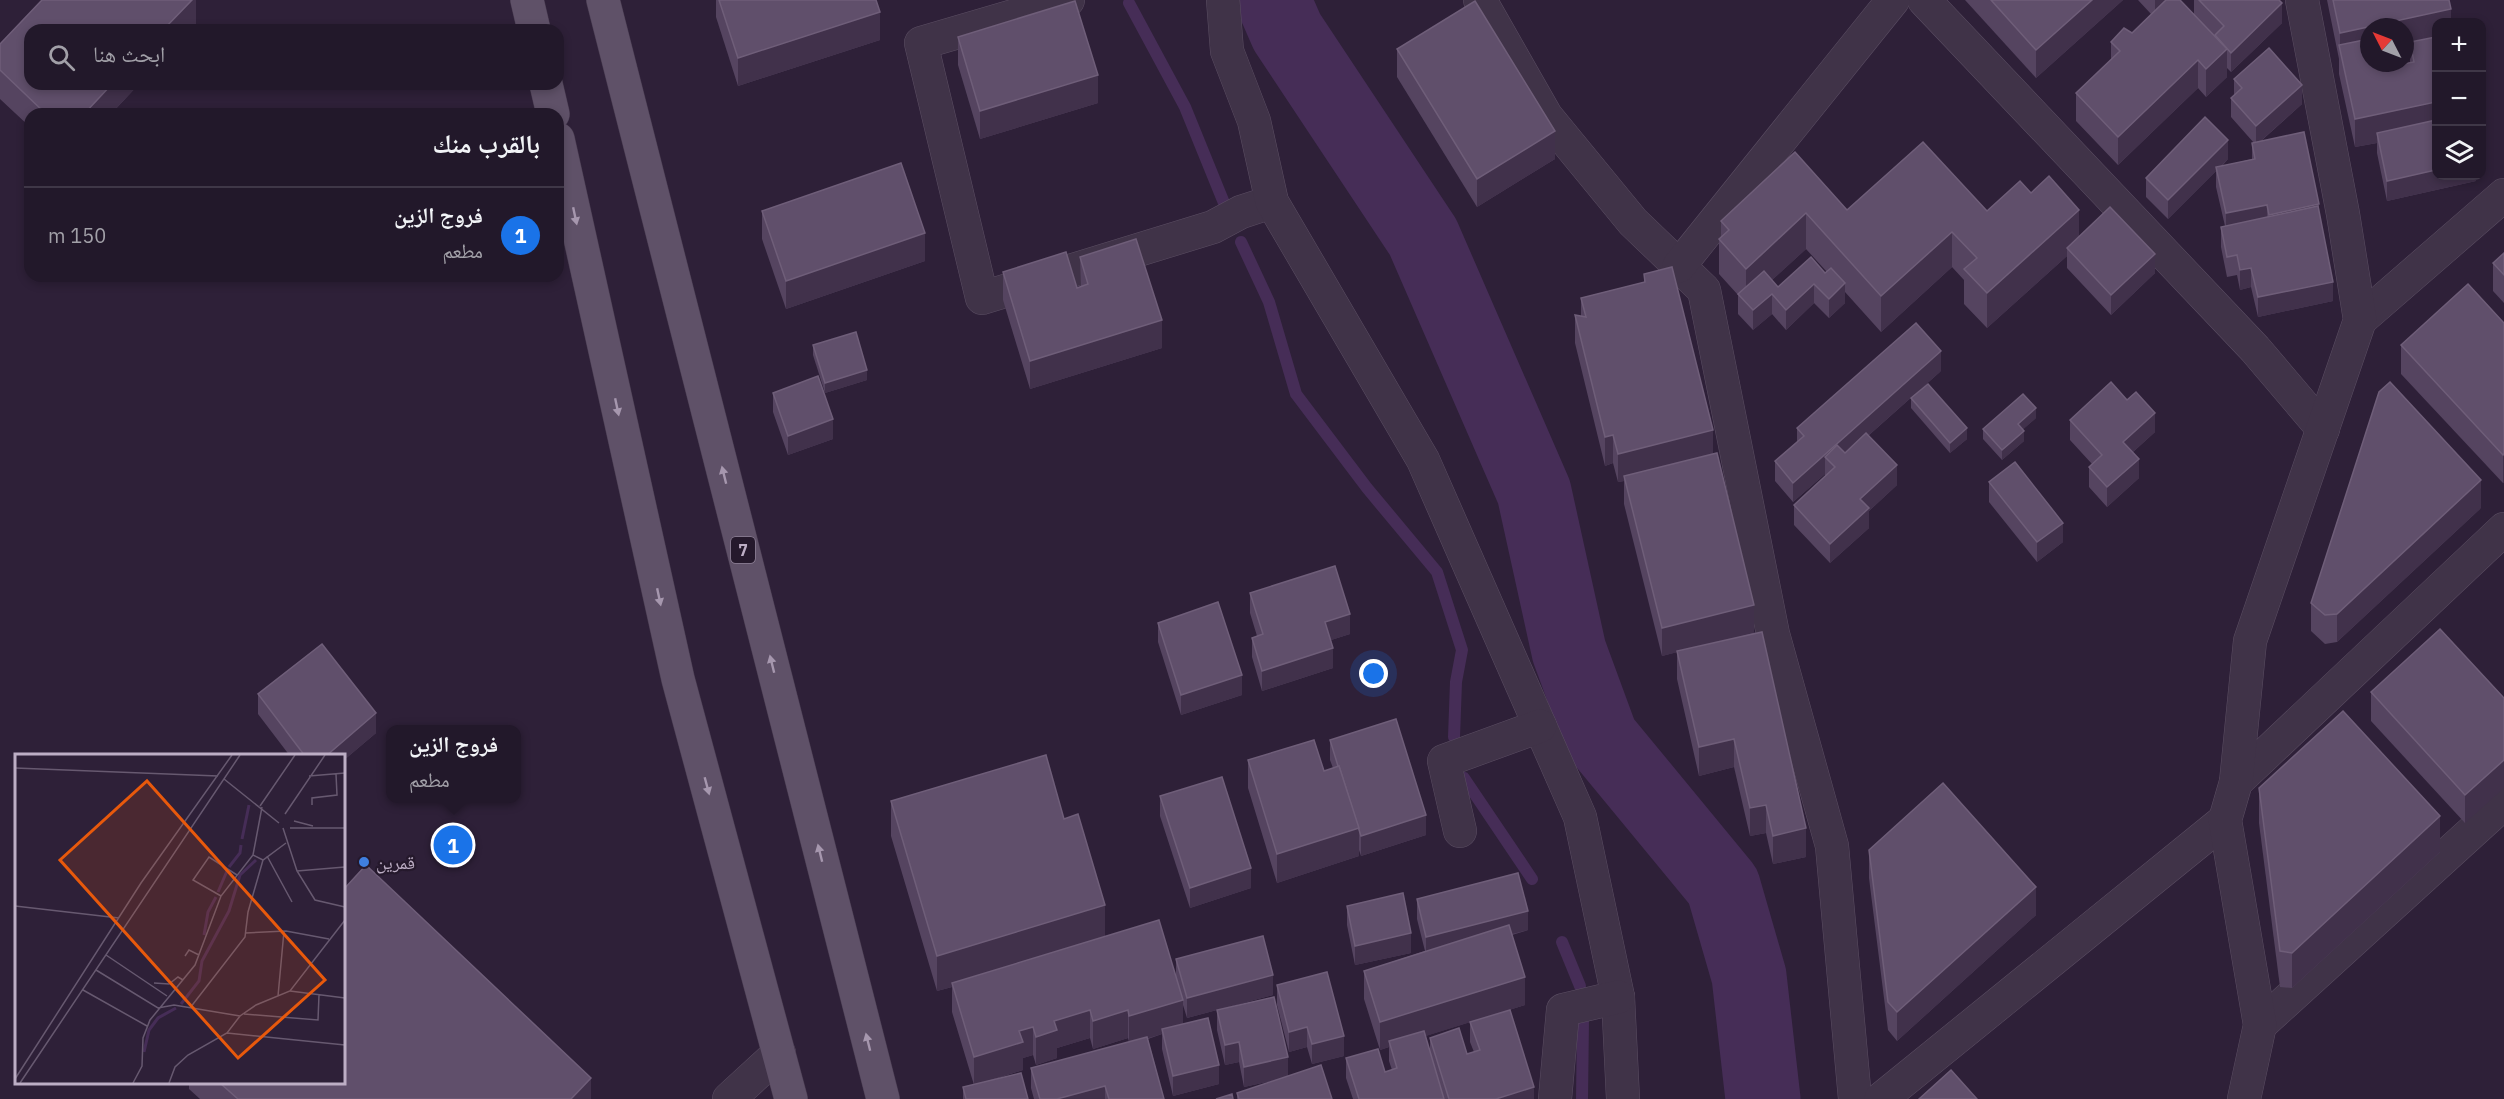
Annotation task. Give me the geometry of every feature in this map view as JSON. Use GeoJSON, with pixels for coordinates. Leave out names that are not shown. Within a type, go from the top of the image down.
{"type":"FeatureCollection","features":[{"type":"Feature","properties":{"kind":"main road"},"geometry":{"type":"LineString","coordinates":[[527,0],[533,24]]}},
{"type":"Feature","properties":{"kind":"main road","name":"7"},"geometry":{"type":"LineString","coordinates":[[603,0],[883,1099]]}},
{"type":"Feature","properties":{"kind":"main road"},"geometry":{"type":"LineString","coordinates":[[547,90],[551,108]]}},
{"type":"Feature","properties":{"kind":"main road"},"geometry":{"type":"LineString","coordinates":[[564,166],[678,680],[791,1099]]}},
{"type":"Feature","properties":{"kind":"street"},"geometry":{"type":"LineString","coordinates":[[1068,0],[921,43],[982,298],[1227,220],[1272,202]]}},
{"type":"Feature","properties":{"kind":"street"},"geometry":{"type":"LineString","coordinates":[[1223,0],[1227,51],[1254,121],[1272,202],[1423,460],[1580,817],[1591,1003],[1623,1099]]}},
{"type":"Feature","properties":{"kind":"street"},"geometry":{"type":"LineString","coordinates":[[1480,0],[1546,116],[1633,222],[1704,290],[1773,634],[1832,846],[1855,1099]]}},
{"type":"Feature","properties":{"kind":"street"},"geometry":{"type":"LineString","coordinates":[[1679,266],[1893,0]]}},
{"type":"Feature","properties":{"kind":"street"},"geometry":{"type":"LineString","coordinates":[[1924,0],[2255,349],[2323,429]]}},
{"type":"Feature","properties":{"kind":"street"},"geometry":{"type":"LineString","coordinates":[[2244,1099],[2260,1025],[2225,820],[2236,782],[2250,641],[2360,320],[2343,214],[2302,0]]}},
{"type":"Feature","properties":{"kind":"street"},"geometry":{"type":"LineString","coordinates":[[2360,320],[2504,195]]}},
{"type":"Feature","properties":{"kind":"street"},"geometry":{"type":"LineString","coordinates":[[2236,782],[2504,529]]}},
{"type":"Feature","properties":{"kind":"street"},"geometry":{"type":"LineString","coordinates":[[1460,831],[1444,761],[1540,726]]}},
{"type":"Feature","properties":{"kind":"street"},"geometry":{"type":"LineString","coordinates":[[2260,1025],[2504,803]]}},
{"type":"Feature","properties":{"kind":"street"},"geometry":{"type":"LineString","coordinates":[[1881,1099],[2225,820]]}},
{"type":"Feature","properties":{"kind":"street"},"geometry":{"type":"LineString","coordinates":[[1556,1099],[1591,1003]]}},
{"type":"Feature","properties":{"kind":"street"},"geometry":{"type":"LineString","coordinates":[[729,1099],[779,1053]]}},
{"type":"Feature","properties":{"kind":"building"},"geometry":{"type":"Polygon","coordinates":[[[42,0],[192,0],[169,24],[24,24],[24,90],[106,90],[90,108],[40,108],[0,70],[0,44],[42,0]]]}},
{"type":"Feature","properties":{"kind":"building"},"geometry":{"type":"Polygon","coordinates":[[[719,0],[876,0],[880,12],[738,58],[719,0]]]}},
{"type":"Feature","properties":{"kind":"building"},"geometry":{"type":"Polygon","coordinates":[[[1991,0],[2092,0],[2036,50],[1991,0]]]}},
{"type":"Feature","properties":{"kind":"building"},"geometry":{"type":"Polygon","coordinates":[[[2166,0],[2180,0],[2227,49],[2206,69],[2198,60],[2118,137],[2076,93],[2120,51],[2111,42],[2124,28],[2132,33],[2166,0]]]}},
{"type":"Feature","properties":{"kind":"building"},"geometry":{"type":"Polygon","coordinates":[[[2199,0],[2279,0],[2282,3],[2231,53],[2215,35],[2224,26],[2199,0]]]}},
{"type":"Feature","properties":{"kind":"building"},"geometry":{"type":"Polygon","coordinates":[[[2333,0],[2449,0],[2451,9],[2409,18],[2360,18],[2360,29],[2340,33],[2333,0]]]}},
{"type":"Feature","properties":{"kind":"building"},"geometry":{"type":"Polygon","coordinates":[[[1075,1],[1098,75],[980,111],[958,37],[1075,1]]]}},
{"type":"Feature","properties":{"kind":"building"},"geometry":{"type":"Polygon","coordinates":[[[1475,1],[1555,131],[1477,179],[1397,49],[1475,1]]]}},
{"type":"Feature","properties":{"kind":"building"},"geometry":{"type":"Polygon","coordinates":[[[2432,38],[2432,103],[2355,119],[2339,45],[2360,41],[2360,72],[2414,72],[2414,41],[2432,38]]]}},
{"type":"Feature","properties":{"kind":"building"},"geometry":{"type":"Polygon","coordinates":[[[2269,48],[2302,85],[2256,126],[2231,98],[2242,88],[2234,79],[2269,48]]]}},
{"type":"Feature","properties":{"kind":"building"},"geometry":{"type":"Polygon","coordinates":[[[2205,117],[2228,140],[2168,200],[2146,178],[2205,117]]]}},
{"type":"Feature","properties":{"kind":"building"},"geometry":{"type":"Polygon","coordinates":[[[2432,121],[2432,171],[2387,181],[2377,133],[2432,121]]]}},
{"type":"Feature","properties":{"kind":"building"},"geometry":{"type":"Polygon","coordinates":[[[2304,132],[2319,204],[2269,215],[2267,205],[2226,213],[2216,167],[2255,159],[2252,143],[2304,132]]]}},
{"type":"Feature","properties":{"kind":"building"},"geometry":{"type":"Polygon","coordinates":[[[1923,142],[1987,211],[2020,181],[2031,193],[2049,176],[2079,210],[1987,293],[1964,269],[1977,258],[1952,232],[1881,296],[1806,213],[1746,269],[1719,239],[1729,230],[1721,221],[1795,152],[1847,210],[1923,142]]]}},
{"type":"Feature","properties":{"kind":"building"},"geometry":{"type":"Polygon","coordinates":[[[901,163],[925,233],[786,281],[762,211],[901,163]]]}},
{"type":"Feature","properties":{"kind":"building"},"geometry":{"type":"Polygon","coordinates":[[[2318,206],[2333,282],[2258,297],[2251,268],[2240,270],[2237,255],[2227,257],[2221,227],[2318,206]]]}},
{"type":"Feature","properties":{"kind":"building"},"geometry":{"type":"Polygon","coordinates":[[[2110,207],[2155,254],[2111,295],[2067,248],[2110,207]]]}},
{"type":"Feature","properties":{"kind":"building"},"geometry":{"type":"Polygon","coordinates":[[[1136,239],[1162,320],[1030,361],[1003,272],[1066,252],[1077,288],[1088,284],[1080,257],[1136,239]]]}},
{"type":"Feature","properties":{"kind":"building"},"geometry":{"type":"Polygon","coordinates":[[[2504,253],[2504,275],[2493,263],[2504,253]]]}},
{"type":"Feature","properties":{"kind":"building"},"geometry":{"type":"Polygon","coordinates":[[[1811,257],[1825,273],[1831,268],[1845,283],[1829,299],[1814,284],[1786,310],[1772,294],[1753,310],[1738,294],[1764,271],[1778,287],[1811,257]]]}},
{"type":"Feature","properties":{"kind":"building"},"geometry":{"type":"Polygon","coordinates":[[[1672,267],[1713,430],[1618,454],[1613,435],[1605,437],[1575,315],[1586,317],[1581,298],[1645,282],[1644,274],[1672,267]]]}},
{"type":"Feature","properties":{"kind":"building"},"geometry":{"type":"Polygon","coordinates":[[[2468,284],[2504,323],[2503,455],[2401,345],[2468,284]]]}},
{"type":"Feature","properties":{"kind":"building"},"geometry":{"type":"Polygon","coordinates":[[[1916,323],[1941,351],[1793,483],[1775,461],[1804,436],[1797,428],[1916,323]]]}},
{"type":"Feature","properties":{"kind":"building"},"geometry":{"type":"Polygon","coordinates":[[[856,332],[867,370],[825,383],[813,345],[856,332]]]}},
{"type":"Feature","properties":{"kind":"building"},"geometry":{"type":"Polygon","coordinates":[[[818,376],[833,419],[788,436],[773,393],[818,376]]]}},
{"type":"Feature","properties":{"kind":"building"},"geometry":{"type":"Polygon","coordinates":[[[2111,382],[2127,400],[2136,392],[2155,413],[2123,442],[2139,459],[2107,487],[2089,467],[2102,455],[2070,420],[2111,382]]]}},
{"type":"Feature","properties":{"kind":"building"},"geometry":{"type":"Polygon","coordinates":[[[2390,382],[2481,480],[2337,614],[2325,615],[2311,603],[2379,392],[2390,382]]]}},
{"type":"Feature","properties":{"kind":"building"},"geometry":{"type":"Polygon","coordinates":[[[1928,384],[1967,428],[1950,443],[1911,398],[1928,384]]]}},
{"type":"Feature","properties":{"kind":"building"},"geometry":{"type":"Polygon","coordinates":[[[2023,394],[2036,408],[2018,424],[2024,431],[2002,450],[1983,429],[2023,394]]]}},
{"type":"Feature","properties":{"kind":"building"},"geometry":{"type":"Polygon","coordinates":[[[1866,433],[1897,465],[1860,499],[1869,508],[1830,544],[1794,505],[1835,467],[1825,457],[1837,445],[1845,453],[1866,433]]]}},
{"type":"Feature","properties":{"kind":"building"},"geometry":{"type":"Polygon","coordinates":[[[1717,453],[1754,605],[1662,628],[1624,476],[1717,453]]]}},
{"type":"Feature","properties":{"kind":"building"},"geometry":{"type":"Polygon","coordinates":[[[2015,462],[2063,523],[2037,542],[1989,482],[2015,462]]]}},
{"type":"Feature","properties":{"kind":"building"},"geometry":{"type":"Polygon","coordinates":[[[1335,566],[1350,614],[1325,622],[1333,648],[1262,671],[1252,638],[1263,634],[1250,593],[1335,566]]]}},
{"type":"Feature","properties":{"kind":"building"},"geometry":{"type":"Polygon","coordinates":[[[1218,602],[1242,675],[1181,695],[1158,623],[1218,602]]]}},
{"type":"Feature","properties":{"kind":"building"},"geometry":{"type":"Polygon","coordinates":[[[2440,629],[2504,698],[2504,760],[2465,795],[2371,692],[2440,629]]]}},
{"type":"Feature","properties":{"kind":"building"},"geometry":{"type":"Polygon","coordinates":[[[1762,632],[1806,828],[1773,836],[1766,805],[1750,808],[1734,739],[1699,747],[1677,651],[1762,632]]]}},
{"type":"Feature","properties":{"kind":"building"},"geometry":{"type":"Polygon","coordinates":[[[322,644],[376,713],[328,754],[303,754],[258,694],[322,644]]]}},
{"type":"Feature","properties":{"kind":"building"},"geometry":{"type":"Polygon","coordinates":[[[2343,711],[2440,816],[2292,953],[2280,951],[2259,788],[2343,711]]]}},
{"type":"Feature","properties":{"kind":"building"},"geometry":{"type":"Polygon","coordinates":[[[1396,719],[1426,815],[1361,836],[1330,740],[1396,719]]]}},
{"type":"Feature","properties":{"kind":"building"},"geometry":{"type":"Polygon","coordinates":[[[1314,740],[1324,771],[1339,766],[1359,828],[1277,854],[1248,760],[1314,740]]]}},
{"type":"Feature","properties":{"kind":"building"},"geometry":{"type":"Polygon","coordinates":[[[1046,755],[1064,819],[1078,814],[1105,905],[937,956],[891,801],[1046,755]]]}},
{"type":"Feature","properties":{"kind":"building"},"geometry":{"type":"Polygon","coordinates":[[[1222,777],[1251,868],[1190,888],[1160,796],[1222,777]]]}},
{"type":"Feature","properties":{"kind":"building"},"geometry":{"type":"Polygon","coordinates":[[[1943,783],[2036,887],[1897,1012],[1888,1002],[1869,850],[1943,783]]]}},
{"type":"Feature","properties":{"kind":"building"},"geometry":{"type":"Polygon","coordinates":[[[366,865],[591,1078],[571,1099],[238,1099],[221,1084],[345,1084],[345,888],[366,865]]]}},
{"type":"Feature","properties":{"kind":"building"},"geometry":{"type":"Polygon","coordinates":[[[1518,873],[1528,911],[1426,937],[1417,899],[1518,873]]]}},
{"type":"Feature","properties":{"kind":"building"},"geometry":{"type":"Polygon","coordinates":[[[1403,893],[1411,933],[1355,946],[1347,906],[1403,893]]]}},
{"type":"Feature","properties":{"kind":"building"},"geometry":{"type":"Polygon","coordinates":[[[1159,920],[1183,1000],[1129,1016],[1128,1010],[1093,1021],[1090,1010],[1054,1021],[1057,1030],[1036,1037],[1033,1027],[1019,1031],[1023,1042],[974,1057],[952,983],[1159,920]]]}},
{"type":"Feature","properties":{"kind":"building"},"geometry":{"type":"Polygon","coordinates":[[[1509,925],[1525,977],[1380,1022],[1364,971],[1509,925]]]}},
{"type":"Feature","properties":{"kind":"building"},"geometry":{"type":"Polygon","coordinates":[[[1263,936],[1273,975],[1187,998],[1176,959],[1263,936]]]}},
{"type":"Feature","properties":{"kind":"building"},"geometry":{"type":"Polygon","coordinates":[[[1327,972],[1344,1036],[1312,1044],[1307,1027],[1289,1032],[1277,985],[1327,972]]]}},
{"type":"Feature","properties":{"kind":"building"},"geometry":{"type":"Polygon","coordinates":[[[1274,997],[1288,1057],[1244,1067],[1239,1042],[1225,1045],[1217,1010],[1274,997]]]}},
{"type":"Feature","properties":{"kind":"building"},"geometry":{"type":"Polygon","coordinates":[[[1510,1010],[1534,1087],[1496,1099],[1449,1099],[1430,1038],[1459,1028],[1467,1054],[1480,1050],[1470,1022],[1510,1010]]]}},
{"type":"Feature","properties":{"kind":"building"},"geometry":{"type":"Polygon","coordinates":[[[1208,1018],[1219,1065],[1173,1076],[1162,1029],[1208,1018]]]}},
{"type":"Feature","properties":{"kind":"building"},"geometry":{"type":"Polygon","coordinates":[[[1424,1031],[1444,1099],[1359,1099],[1346,1058],[1378,1049],[1385,1072],[1397,1068],[1389,1041],[1424,1031]]]}},
{"type":"Feature","properties":{"kind":"building"},"geometry":{"type":"Polygon","coordinates":[[[1147,1037],[1164,1099],[1109,1099],[1105,1086],[1057,1099],[1040,1099],[1031,1068],[1147,1037]]]}},
{"type":"Feature","properties":{"kind":"building"},"geometry":{"type":"Polygon","coordinates":[[[1321,1065],[1332,1099],[1239,1099],[1237,1093],[1321,1065]]]}},
{"type":"Feature","properties":{"kind":"building"},"geometry":{"type":"Polygon","coordinates":[[[1951,1070],[1977,1099],[1919,1099],[1951,1070]]]}},
{"type":"Feature","properties":{"kind":"building"},"geometry":{"type":"Polygon","coordinates":[[[1021,1073],[1028,1099],[966,1099],[963,1087],[1021,1073]]]}},
{"type":"Feature","properties":{"kind":"building"},"geometry":{"type":"Polygon","coordinates":[[[1232,1094],[1233,1099],[1216,1099],[1232,1094]]]}},
{"type":"Feature","properties":{"kind":"waterway"},"geometry":{"type":"LineString","coordinates":[[1273,0],[1287,32],[1423,237],[1534,492],[1569,651],[1601,738],[1723,886],[1749,976],[1763,1099]]}},
{"type":"Feature","properties":{"kind":"waterway"},"geometry":{"type":"LineString","coordinates":[[1129,3],[1185,107],[1224,203]]}},
{"type":"Feature","properties":{"kind":"waterway"},"geometry":{"type":"LineString","coordinates":[[1241,242],[1269,302],[1296,394],[1367,488],[1437,572],[1462,650],[1456,682],[1454,737]]}},
{"type":"Feature","properties":{"kind":"waterway"},"geometry":{"type":"LineString","coordinates":[[1464,778],[1532,879]]}},
{"type":"Feature","properties":{"kind":"waterway"},"geometry":{"type":"LineString","coordinates":[[1562,942],[1580,986]]}},
{"type":"Feature","properties":{"kind":"waterway"},"geometry":{"type":"LineString","coordinates":[[1582,1099],[1583,1020]]}},
{"type":"Feature","properties":{"kind":"place","name":"فروج الزين"},"geometry":{"type":"Point","coordinates":[453,845]}},
{"type":"Feature","properties":{"kind":"place","name":"قمرين"},"geometry":{"type":"Point","coordinates":[364,862]}}]}
